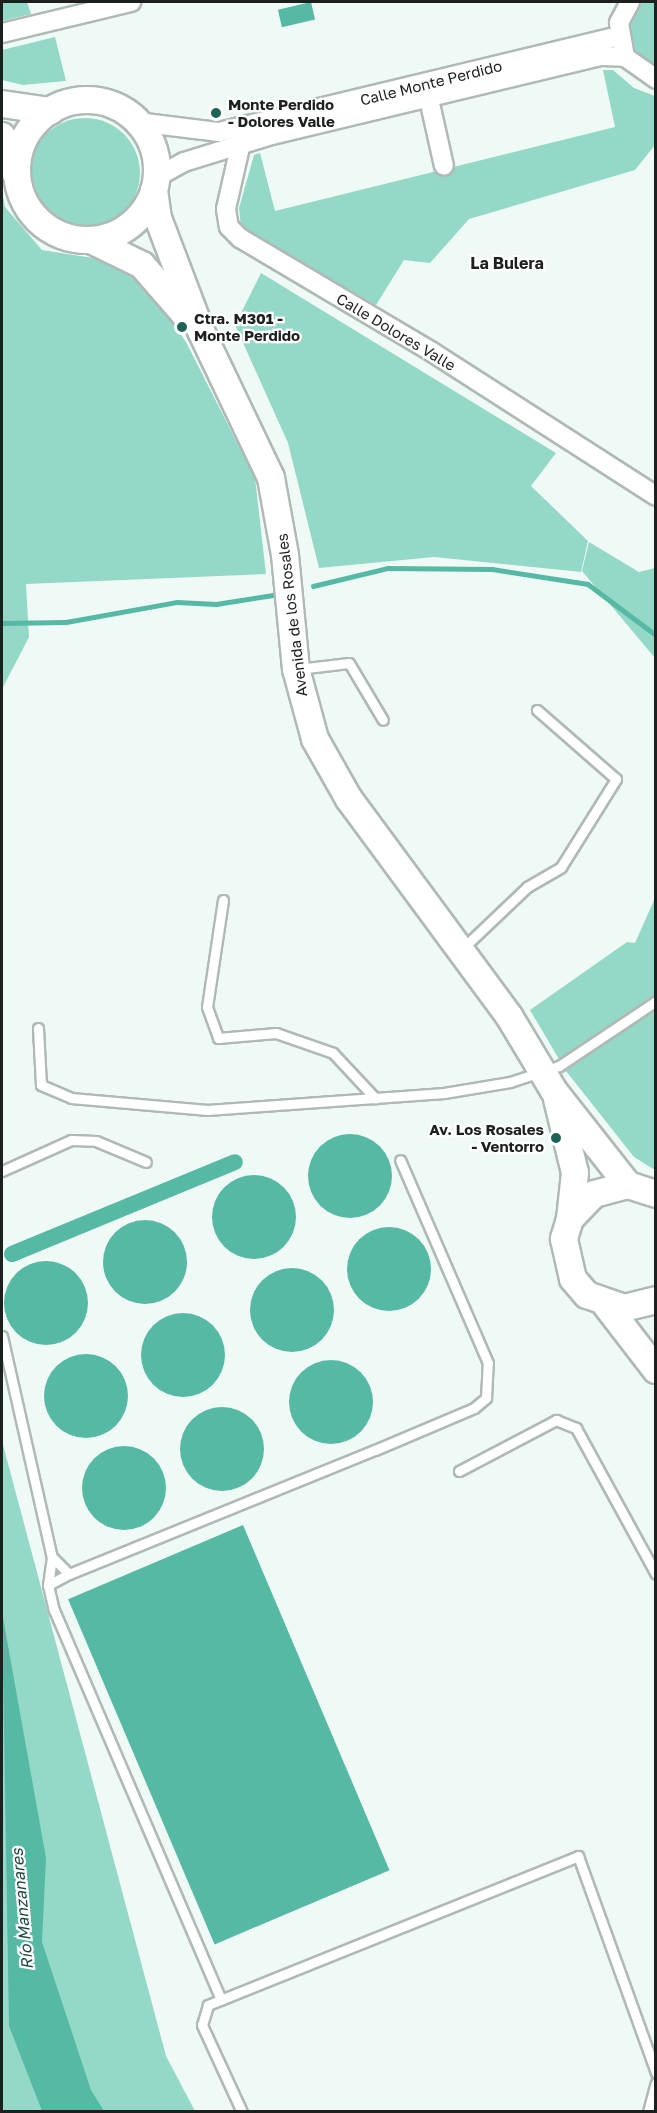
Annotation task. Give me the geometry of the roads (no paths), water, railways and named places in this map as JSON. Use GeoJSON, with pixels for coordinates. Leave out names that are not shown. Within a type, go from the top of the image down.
{"type":"FeatureCollection","features":[{"type":"Feature","properties":{"kind":"street"},"geometry":{"type":"LineString","coordinates":[[2,33],[131,2]]}},
{"type":"Feature","properties":{"kind":"street"},"geometry":{"type":"LineString","coordinates":[[630,2],[618,36],[625,57],[656,79]]}},
{"type":"Feature","properties":{"kind":"street","name":"Calle Monte Perdido"},"geometry":{"type":"LineString","coordinates":[[137,122],[219,132],[618,36]]}},
{"type":"Feature","properties":{"kind":"street","name":"Calle Monte Perdido"},"geometry":{"type":"LineString","coordinates":[[155,183],[184,162],[241,144],[602,56],[625,57]]}},
{"type":"Feature","properties":{"kind":"street"},"geometry":{"type":"LineString","coordinates":[[2,104],[50,111],[96,101],[137,122],[156,157],[155,183],[131,225],[91,240],[52,232],[36,219],[18,184],[2,136]]}},
{"type":"Feature","properties":{"kind":"street"},"geometry":{"type":"LineString","coordinates":[[431,108],[444,166]]}},
{"type":"Feature","properties":{"kind":"street"},"geometry":{"type":"LineString","coordinates":[[18,184],[22,142],[50,111]]}},
{"type":"Feature","properties":{"kind":"street","name":"Calle Dolores Valle"},"geometry":{"type":"LineString","coordinates":[[253,124],[241,144],[226,209],[229,227],[240,238],[432,352],[656,496]]}},
{"type":"Feature","properties":{"kind":"street","name":"Avenida de los Rosales"},"geometry":{"type":"LineString","coordinates":[[155,183],[158,218],[201,331],[271,478],[285,555],[296,669],[302,704],[330,769],[460,951],[549,1082],[628,1185]]}},
{"type":"Feature","properties":{"kind":"street","name":"Avenida de los Rosales"},"geometry":{"type":"LineString","coordinates":[[91,240],[142,265],[201,331]]}},
{"type":"Feature","properties":{"kind":"street","name":"Avenida de los Rosales"},"geometry":{"type":"LineString","coordinates":[[549,1082],[575,1173],[565,1260],[580,1287],[606,1305],[656,1370]]}},
{"type":"Feature","properties":{"kind":"street"},"geometry":{"type":"LineString","coordinates":[[570,1219],[594,1194],[628,1185],[656,1194]]}},
{"type":"Feature","properties":{"kind":"street"},"geometry":{"type":"LineString","coordinates":[[606,1305],[624,1308],[656,1300]]}},
{"type":"Feature","properties":{"kind":"lane"},"geometry":{"type":"LineString","coordinates":[[296,669],[349,663],[383,720]]}},
{"type":"Feature","properties":{"kind":"lane"},"geometry":{"type":"LineString","coordinates":[[460,951],[527,887],[561,867],[616,779],[537,710]]}},
{"type":"Feature","properties":{"kind":"lane"},"geometry":{"type":"LineString","coordinates":[[223,900],[207,1007],[218,1038],[276,1033],[333,1053],[375,1098]]}},
{"type":"Feature","properties":{"kind":"lane"},"geometry":{"type":"LineString","coordinates":[[38,1028],[42,1085],[71,1098],[159,1110],[375,1098],[549,1082],[656,1001]]}},
{"type":"Feature","properties":{"kind":"lane"},"geometry":{"type":"LineString","coordinates":[[2,1172],[71,1140],[96,1141],[146,1162]]}},
{"type":"Feature","properties":{"kind":"lane"},"geometry":{"type":"LineString","coordinates":[[48,1585],[69,1574],[408,1436],[486,1398],[488,1363],[400,1160]]}},
{"type":"Feature","properties":{"kind":"lane"},"geometry":{"type":"LineString","coordinates":[[2,1336],[52,1557],[48,1585],[221,2000]]}},
{"type":"Feature","properties":{"kind":"lane"},"geometry":{"type":"LineString","coordinates":[[459,1471],[555,1420],[576,1428],[656,1574]]}},
{"type":"Feature","properties":{"kind":"lane"},"geometry":{"type":"LineString","coordinates":[[52,1557],[69,1574]]}},
{"type":"Feature","properties":{"kind":"lane"},"geometry":{"type":"LineString","coordinates":[[242,2112],[202,2025],[208,2005],[578,1856],[656,2073]]}},
{"type":"Feature","properties":{"kind":"lane"},"geometry":{"type":"LineString","coordinates":[[648,2112],[656,2083]]}},
{"type":"Feature","properties":{"kind":"water"},"geometry":{"type":"Polygon","coordinates":[[[311,2],[315,20],[282,27],[278,10],[311,2]]]}},
{"type":"Feature","properties":{"kind":"water"},"geometry":{"type":"Polygon","coordinates":[[[350,1134],[373,1141],[385,1153],[392,1176],[385,1199],[373,1211],[350,1218],[327,1211],[315,1199],[308,1176],[315,1153],[327,1141],[350,1134]]]}},
{"type":"Feature","properties":{"kind":"water"},"geometry":{"type":"Polygon","coordinates":[[[254,1175],[277,1182],[289,1194],[296,1217],[289,1240],[277,1252],[254,1259],[231,1252],[219,1240],[212,1217],[219,1194],[231,1182],[254,1175]]]}},
{"type":"Feature","properties":{"kind":"water"},"geometry":{"type":"Polygon","coordinates":[[[145,1220],[168,1227],[180,1239],[187,1262],[180,1285],[168,1297],[145,1304],[122,1297],[110,1285],[103,1262],[110,1239],[122,1227],[145,1220]]]}},
{"type":"Feature","properties":{"kind":"water"},"geometry":{"type":"Polygon","coordinates":[[[389,1227],[412,1234],[424,1246],[431,1269],[424,1292],[412,1304],[389,1311],[366,1304],[354,1292],[347,1269],[354,1246],[366,1234],[389,1227]]]}},
{"type":"Feature","properties":{"kind":"water"},"geometry":{"type":"Polygon","coordinates":[[[46,1261],[69,1268],[81,1280],[88,1303],[81,1326],[69,1338],[46,1345],[23,1338],[11,1326],[4,1303],[11,1280],[23,1268],[46,1261]]]}},
{"type":"Feature","properties":{"kind":"water"},"geometry":{"type":"Polygon","coordinates":[[[292,1268],[315,1275],[327,1287],[334,1310],[327,1333],[315,1345],[292,1352],[269,1345],[257,1333],[250,1310],[257,1287],[269,1275],[292,1268]]]}},
{"type":"Feature","properties":{"kind":"water"},"geometry":{"type":"Polygon","coordinates":[[[183,1313],[206,1320],[218,1332],[225,1355],[218,1378],[206,1390],[183,1397],[160,1390],[148,1378],[141,1355],[148,1332],[160,1320],[183,1313]]]}},
{"type":"Feature","properties":{"kind":"water"},"geometry":{"type":"Polygon","coordinates":[[[86,1354],[109,1361],[121,1373],[128,1396],[121,1419],[109,1431],[86,1438],[63,1431],[51,1419],[44,1396],[51,1373],[63,1361],[86,1354]]]}},
{"type":"Feature","properties":{"kind":"water"},"geometry":{"type":"Polygon","coordinates":[[[331,1360],[354,1367],[366,1379],[373,1402],[366,1425],[354,1437],[331,1444],[308,1437],[296,1425],[289,1402],[296,1379],[308,1367],[331,1360]]]}},
{"type":"Feature","properties":{"kind":"water"},"geometry":{"type":"Polygon","coordinates":[[[222,1407],[245,1414],[257,1426],[264,1449],[257,1472],[245,1484],[222,1491],[199,1484],[187,1472],[180,1449],[187,1426],[199,1414],[222,1407]]]}},
{"type":"Feature","properties":{"kind":"water"},"geometry":{"type":"Polygon","coordinates":[[[124,1446],[147,1453],[159,1465],[166,1488],[159,1511],[147,1523],[124,1530],[101,1523],[89,1511],[82,1488],[89,1465],[101,1453],[124,1446]]]}},
{"type":"Feature","properties":{"kind":"water"},"geometry":{"type":"Polygon","coordinates":[[[243,1525],[390,1870],[215,1944],[68,1599],[243,1525]]]}},
{"type":"Feature","properties":{"kind":"water","name":"Río Manzanares"},"geometry":{"type":"Polygon","coordinates":[[[2,1612],[46,1858],[42,1942],[91,2090],[104,2111],[42,2111],[9,2026],[2,1612]]]}},
{"type":"Feature","properties":{"kind":"waterway"},"geometry":{"type":"LineString","coordinates":[[313,586],[388,568],[492,569],[588,584],[656,635]]}},
{"type":"Feature","properties":{"kind":"waterway"},"geometry":{"type":"LineString","coordinates":[[2,623],[66,622],[177,602],[216,604],[279,594]]}},
{"type":"Feature","properties":{"kind":"waterway"},"geometry":{"type":"LineString","coordinates":[[12,1254],[235,1162]]}},
{"type":"Feature","properties":{"kind":"place","name":"Monte Perdido - Dolores Valle"},"geometry":{"type":"Point","coordinates":[216,113]}},
{"type":"Feature","properties":{"kind":"place","name":"Ctra. M301 - Monte Perdido"},"geometry":{"type":"Point","coordinates":[182,327]}},
{"type":"Feature","properties":{"kind":"place","name":"Av. Los Rosales - Ventorro"},"geometry":{"type":"Point","coordinates":[556,1138]}},
{"type":"Feature","properties":{"kind":"district","name":"La Bulera"},"geometry":{"type":"Point","coordinates":[507,263]}}]}
